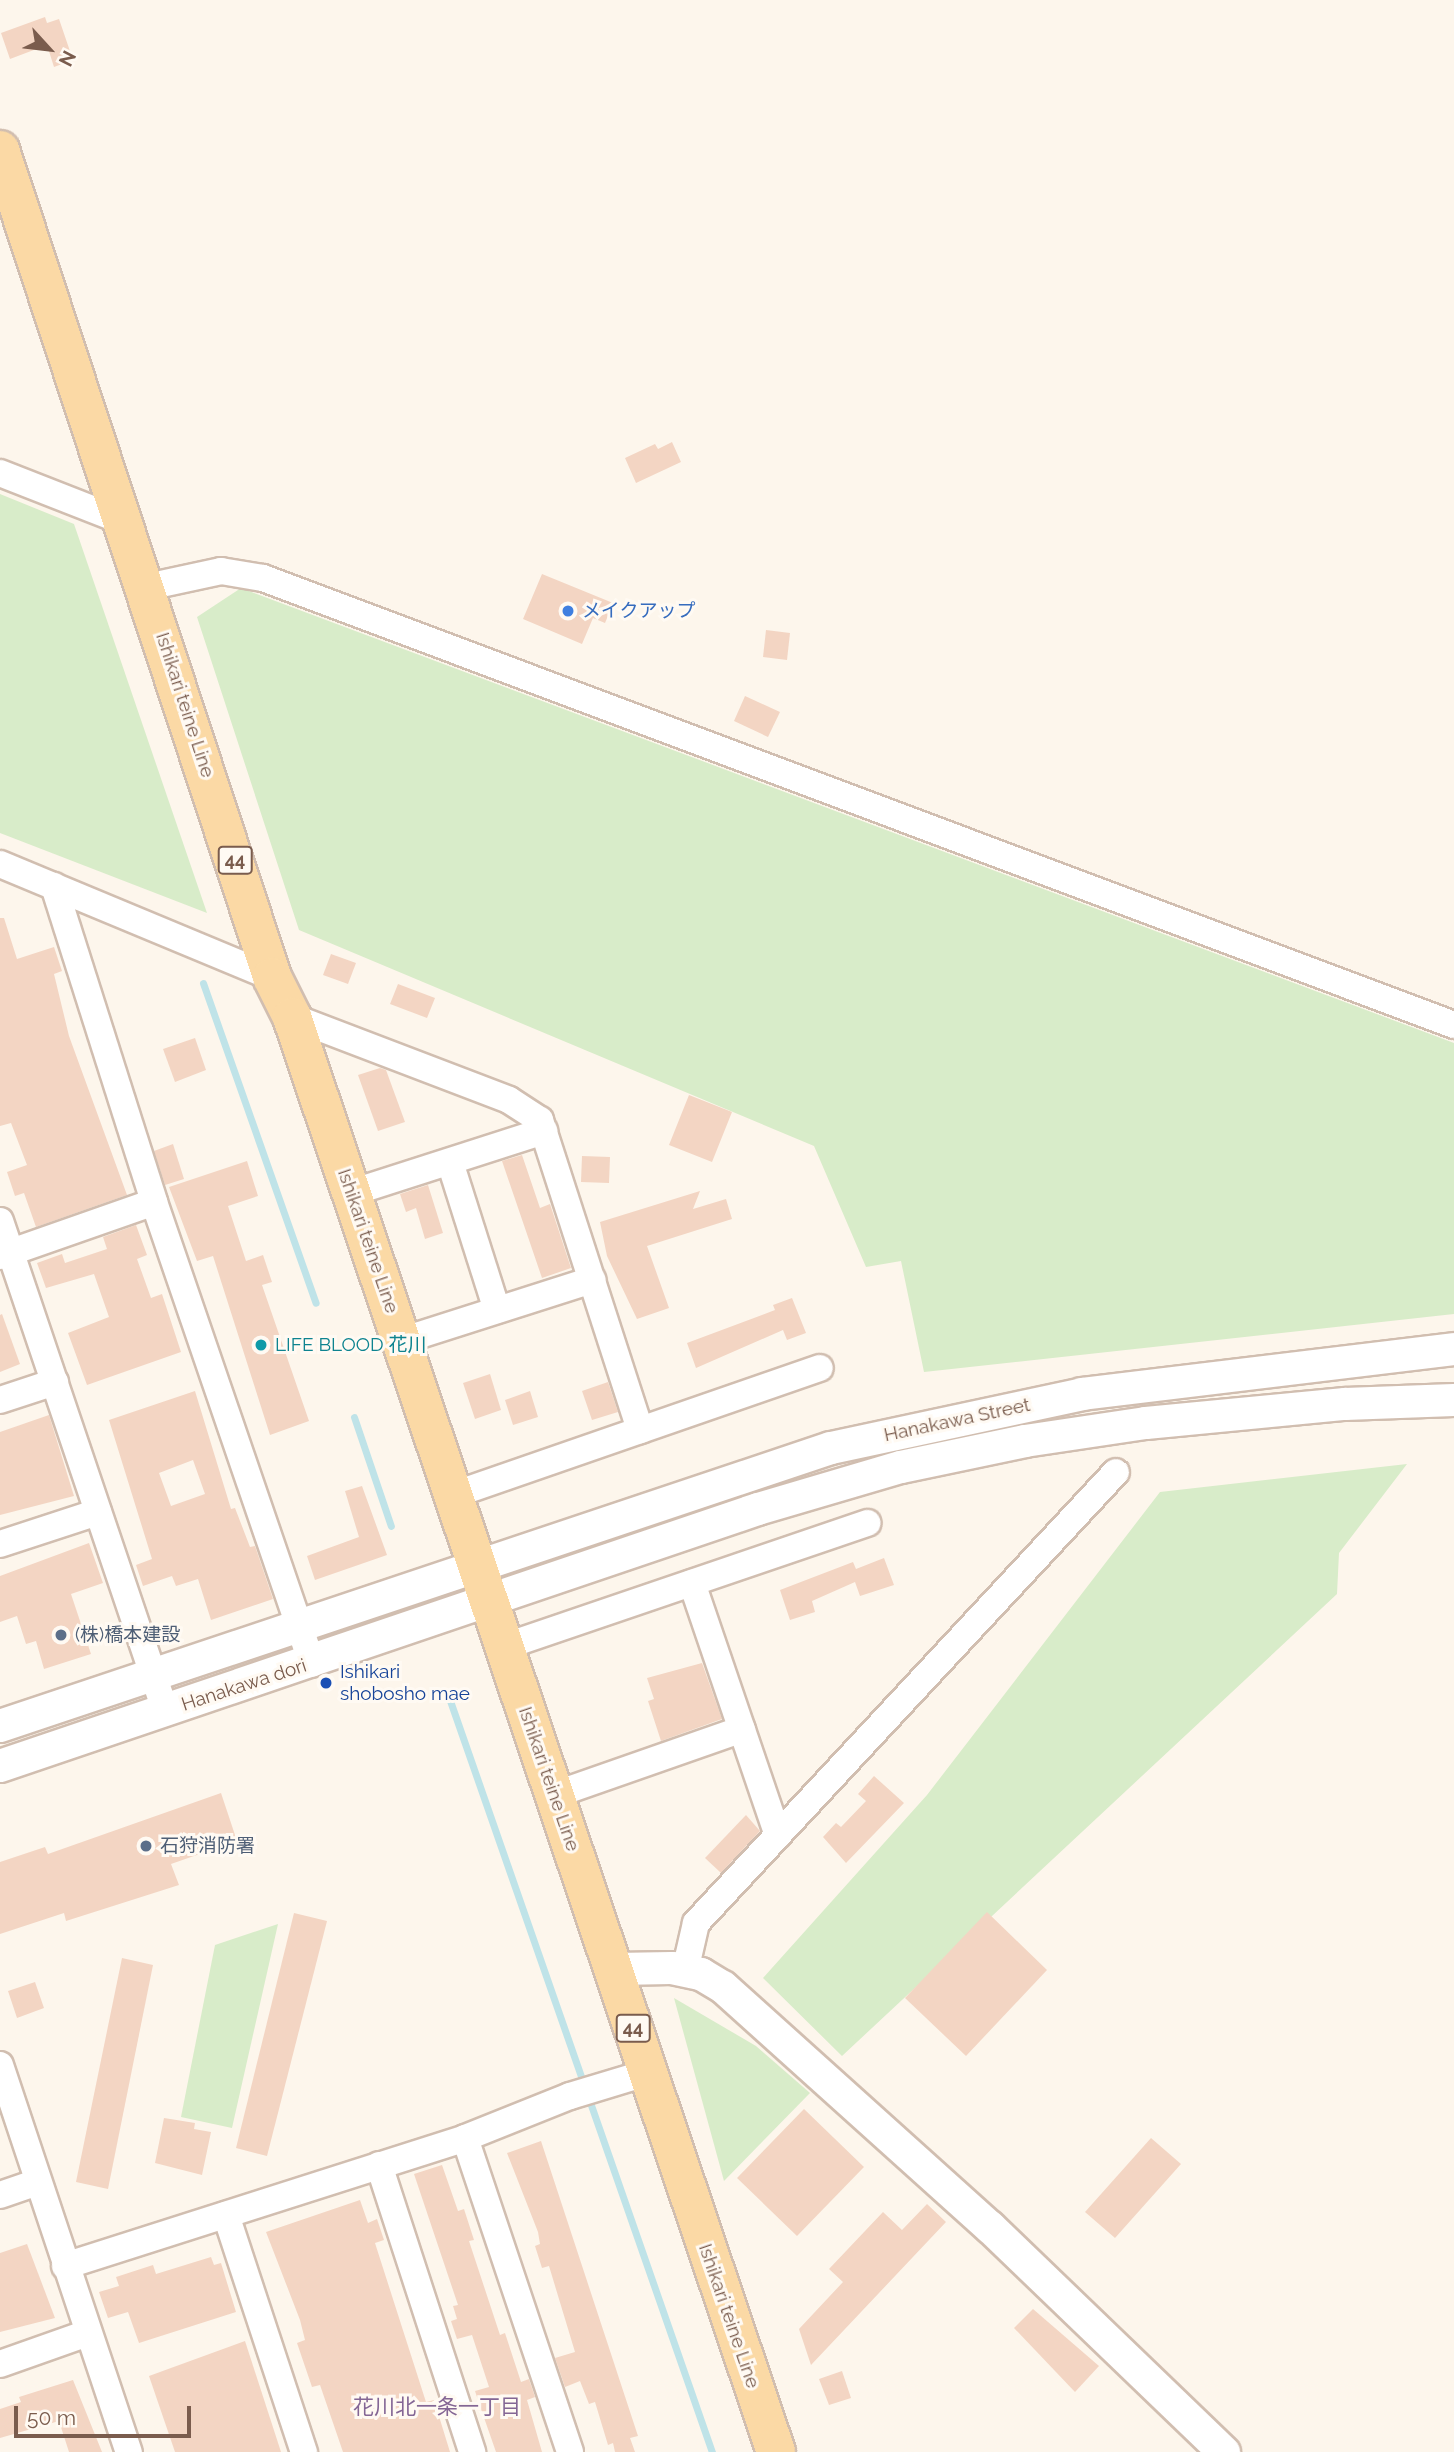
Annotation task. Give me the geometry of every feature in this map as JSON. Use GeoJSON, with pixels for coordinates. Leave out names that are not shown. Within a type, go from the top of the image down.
{"type":"FeatureCollection","features":[{"type":"Feature","properties":{"kind":"main road","name":"Ishikari teine Line"},"geometry":{"type":"LineString","coordinates":[[0,150],[147,587],[272,977],[292,1017],[776,2452]]}},
{"type":"Feature","properties":{"kind":"street"},"geometry":{"type":"LineString","coordinates":[[0,473],[125,522]]}},
{"type":"Feature","properties":{"kind":"street"},"geometry":{"type":"LineString","coordinates":[[147,587],[221,571],[263,578],[1454,1025]]}},
{"type":"Feature","properties":{"kind":"street"},"geometry":{"type":"LineString","coordinates":[[0,864],[272,977]]}},
{"type":"Feature","properties":{"kind":"street"},"geometry":{"type":"LineString","coordinates":[[54,886],[154,1202],[312,1664]]}},
{"type":"Feature","properties":{"kind":"street"},"geometry":{"type":"LineString","coordinates":[[292,1017],[509,1100],[540,1120],[640,1430]]}},
{"type":"Feature","properties":{"kind":"street"},"geometry":{"type":"LineString","coordinates":[[351,1193],[544,1131]]}},
{"type":"Feature","properties":{"kind":"street"},"geometry":{"type":"LineString","coordinates":[[450,1162],[497,1310]]}},
{"type":"Feature","properties":{"kind":"street"},"geometry":{"type":"LineString","coordinates":[[5,1255],[154,1202]]}},
{"type":"Feature","properties":{"kind":"street"},"geometry":{"type":"LineString","coordinates":[[0,1221],[5,1255],[55,1382],[165,1710]]}},
{"type":"Feature","properties":{"kind":"street"},"geometry":{"type":"LineString","coordinates":[[401,1341],[592,1280]]}},
{"type":"Feature","properties":{"kind":"street","name":"Hanakawa Street"},"geometry":{"type":"LineString","coordinates":[[477,1566],[831,1448],[968,1415],[1191,1379],[1454,1349]]}},
{"type":"Feature","properties":{"kind":"street"},"geometry":{"type":"LineString","coordinates":[[453,1494],[820,1367]]}},
{"type":"Feature","properties":{"kind":"street"},"geometry":{"type":"LineString","coordinates":[[0,1400],[55,1382]]}},
{"type":"Feature","properties":{"kind":"street","name":"Hanakawa Street"},"geometry":{"type":"LineString","coordinates":[[488,1604],[758,1509],[901,1467],[1024,1441],[1146,1423],[1345,1404],[1454,1400]]}},
{"type":"Feature","properties":{"kind":"street"},"geometry":{"type":"LineString","coordinates":[[685,1971],[696,1923],[1116,1472]]}},
{"type":"Feature","properties":{"kind":"street"},"geometry":{"type":"LineString","coordinates":[[0,1544],[99,1512]]}},
{"type":"Feature","properties":{"kind":"street"},"geometry":{"type":"LineString","coordinates":[[503,1647],[869,1523]]}},
{"type":"Feature","properties":{"kind":"street","name":"Hanakawa dori"},"geometry":{"type":"LineString","coordinates":[[0,1726],[477,1566]]}},
{"type":"Feature","properties":{"kind":"street"},"geometry":{"type":"LineString","coordinates":[[692,1583],[778,1835]]}},
{"type":"Feature","properties":{"kind":"street","name":"Hanakawa dori"},"geometry":{"type":"LineString","coordinates":[[0,1766],[488,1604]]}},
{"type":"Feature","properties":{"kind":"street"},"geometry":{"type":"LineString","coordinates":[[554,1795],[742,1729]]}},
{"type":"Feature","properties":{"kind":"street"},"geometry":{"type":"LineString","coordinates":[[615,1969],[685,1971],[723,1987],[990,2227],[1224,2452]]}},
{"type":"Feature","properties":{"kind":"street"},"geometry":{"type":"LineString","coordinates":[[0,2064],[129,2452]]}},
{"type":"Feature","properties":{"kind":"street"},"geometry":{"type":"LineString","coordinates":[[65,2266],[465,2138],[570,2096],[646,2073]]}},
{"type":"Feature","properties":{"kind":"street"},"geometry":{"type":"LineString","coordinates":[[465,2138],[570,2452]]}},
{"type":"Feature","properties":{"kind":"street"},"geometry":{"type":"LineString","coordinates":[[379,2165],[472,2452]]}},
{"type":"Feature","properties":{"kind":"street"},"geometry":{"type":"LineString","coordinates":[[0,2195],[38,2182]]}},
{"type":"Feature","properties":{"kind":"street"},"geometry":{"type":"LineString","coordinates":[[226,2215],[304,2452]]}},
{"type":"Feature","properties":{"kind":"street"},"geometry":{"type":"LineString","coordinates":[[0,2364],[88,2333]]}},
{"type":"Feature","properties":{"kind":"green space"},"geometry":{"type":"Polygon","coordinates":[[[0,494],[74,524],[207,913],[0,833],[0,494]]]}},
{"type":"Feature","properties":{"kind":"green space"},"geometry":{"type":"Polygon","coordinates":[[[241,588],[1454,1043],[1454,1314],[924,1372],[901,1261],[866,1267],[814,1146],[299,930],[197,617],[241,588]]]}},
{"type":"Feature","properties":{"kind":"green space"},"geometry":{"type":"Polygon","coordinates":[[[1407,1464],[1339,1553],[1337,1594],[842,2056],[763,1978],[927,1795],[1160,1492],[1407,1464]]]}},
{"type":"Feature","properties":{"kind":"green space"},"geometry":{"type":"Polygon","coordinates":[[[278,1924],[232,2128],[181,2117],[215,1945],[278,1924]]]}},
{"type":"Feature","properties":{"kind":"green space"},"geometry":{"type":"Polygon","coordinates":[[[674,1998],[756,2046],[810,2093],[724,2181],[674,1998]]]}},
{"type":"Feature","properties":{"kind":"building"},"geometry":{"type":"Polygon","coordinates":[[[45,17],[47,23],[59,19],[73,60],[54,67],[47,45],[10,59],[1,33],[45,17]]]}},
{"type":"Feature","properties":{"kind":"building"},"geometry":{"type":"Polygon","coordinates":[[[672,442],[681,462],[636,483],[625,458],[655,444],[658,449],[672,442]]]}},
{"type":"Feature","properties":{"kind":"building","name":"メイクアップ"},"geometry":{"type":"Polygon","coordinates":[[[542,574],[613,603],[605,623],[593,618],[582,644],[523,619],[542,574]]]}},
{"type":"Feature","properties":{"kind":"building"},"geometry":{"type":"Polygon","coordinates":[[[766,630],[790,633],[787,660],[763,657],[766,630]]]}},
{"type":"Feature","properties":{"kind":"building"},"geometry":{"type":"Polygon","coordinates":[[[745,696],[780,712],[768,737],[734,721],[745,696]]]}},
{"type":"Feature","properties":{"kind":"building"},"geometry":{"type":"Polygon","coordinates":[[[0,918],[4,918],[17,959],[54,947],[62,971],[54,974],[69,1036],[127,1195],[36,1227],[24,1193],[15,1196],[7,1172],[27,1165],[11,1123],[0,1126],[0,918]]]}},
{"type":"Feature","properties":{"kind":"building"},"geometry":{"type":"Polygon","coordinates":[[[331,954],[356,963],[348,984],[323,975],[331,954]]]}},
{"type":"Feature","properties":{"kind":"building"},"geometry":{"type":"Polygon","coordinates":[[[398,984],[435,998],[427,1018],[390,1004],[398,984]]]}},
{"type":"Feature","properties":{"kind":"building"},"geometry":{"type":"Polygon","coordinates":[[[195,1038],[206,1070],[175,1082],[163,1049],[195,1038]]]}},
{"type":"Feature","properties":{"kind":"building"},"geometry":{"type":"Polygon","coordinates":[[[380,1068],[386,1070],[405,1122],[378,1131],[358,1075],[380,1068]]]}},
{"type":"Feature","properties":{"kind":"building"},"geometry":{"type":"Polygon","coordinates":[[[689,1095],[732,1112],[712,1162],[669,1145],[689,1095]]]}},
{"type":"Feature","properties":{"kind":"building"},"geometry":{"type":"Polygon","coordinates":[[[173,1144],[184,1179],[165,1185],[154,1151],[173,1144]]]}},
{"type":"Feature","properties":{"kind":"building"},"geometry":{"type":"Polygon","coordinates":[[[522,1155],[540,1208],[550,1204],[571,1268],[542,1278],[502,1161],[522,1155]]]}},
{"type":"Feature","properties":{"kind":"building"},"geometry":{"type":"Polygon","coordinates":[[[582,1156],[610,1157],[609,1183],[581,1182],[582,1156]]]}},
{"type":"Feature","properties":{"kind":"building"},"geometry":{"type":"Polygon","coordinates":[[[247,1161],[258,1196],[228,1206],[246,1261],[263,1255],[272,1282],[262,1285],[309,1421],[270,1435],[213,1256],[197,1261],[169,1187],[247,1161]]]}},
{"type":"Feature","properties":{"kind":"building"},"geometry":{"type":"Polygon","coordinates":[[[428,1185],[443,1233],[425,1239],[416,1208],[406,1212],[400,1194],[428,1185]]]}},
{"type":"Feature","properties":{"kind":"building"},"geometry":{"type":"Polygon","coordinates":[[[700,1191],[693,1209],[726,1199],[732,1219],[647,1246],[669,1308],[637,1319],[607,1256],[600,1222],[700,1191]]]}},
{"type":"Feature","properties":{"kind":"building"},"geometry":{"type":"Polygon","coordinates":[[[136,1225],[147,1255],[137,1259],[151,1298],[162,1294],[181,1352],[87,1385],[68,1333],[109,1317],[94,1274],[46,1288],[37,1263],[62,1254],[65,1263],[107,1249],[103,1237],[136,1225]]]}},
{"type":"Feature","properties":{"kind":"building"},"geometry":{"type":"Polygon","coordinates":[[[792,1298],[806,1333],[787,1340],[783,1330],[696,1368],[687,1343],[775,1310],[773,1305],[792,1298]]]}},
{"type":"Feature","properties":{"kind":"building"},"geometry":{"type":"Polygon","coordinates":[[[2,1314],[20,1364],[0,1372],[0,1315],[2,1314]]]}},
{"type":"Feature","properties":{"kind":"building"},"geometry":{"type":"Polygon","coordinates":[[[490,1374],[501,1410],[475,1419],[463,1383],[490,1374]]]}},
{"type":"Feature","properties":{"kind":"building"},"geometry":{"type":"Polygon","coordinates":[[[608,1382],[618,1412],[592,1420],[582,1391],[608,1382]]]}},
{"type":"Feature","properties":{"kind":"building"},"geometry":{"type":"Polygon","coordinates":[[[195,1391],[231,1509],[235,1508],[250,1547],[255,1546],[273,1599],[211,1620],[198,1579],[176,1586],[172,1576],[143,1586],[136,1565],[152,1559],[109,1420],[195,1391]],[[193,1460],[159,1473],[171,1506],[205,1494],[193,1460]]]}},
{"type":"Feature","properties":{"kind":"building"},"geometry":{"type":"Polygon","coordinates":[[[530,1391],[538,1417],[513,1425],[505,1400],[530,1391]]]}},
{"type":"Feature","properties":{"kind":"building"},"geometry":{"type":"Polygon","coordinates":[[[49,1415],[74,1496],[0,1515],[0,1432],[49,1415]]]}},
{"type":"Feature","properties":{"kind":"building"},"geometry":{"type":"Polygon","coordinates":[[[362,1486],[387,1555],[315,1580],[307,1556],[359,1537],[345,1491],[362,1486]]]}},
{"type":"Feature","properties":{"kind":"building"},"geometry":{"type":"Polygon","coordinates":[[[89,1543],[103,1583],[71,1594],[91,1654],[44,1669],[36,1641],[26,1644],[17,1616],[0,1622],[0,1576],[89,1543]]]}},
{"type":"Feature","properties":{"kind":"building"},"geometry":{"type":"Polygon","coordinates":[[[884,1558],[894,1585],[860,1596],[855,1582],[812,1601],[815,1612],[790,1620],[780,1590],[853,1562],[856,1569],[884,1558]]]}},
{"type":"Feature","properties":{"kind":"building"},"geometry":{"type":"Polygon","coordinates":[[[702,1663],[722,1719],[661,1741],[648,1701],[654,1699],[647,1678],[702,1663]]]}},
{"type":"Feature","properties":{"kind":"building"},"geometry":{"type":"Polygon","coordinates":[[[874,1776],[904,1803],[846,1863],[823,1837],[836,1823],[841,1827],[866,1801],[858,1794],[874,1776]]]}},
{"type":"Feature","properties":{"kind":"building"},"geometry":{"type":"Polygon","coordinates":[[[221,1793],[237,1841],[171,1864],[179,1885],[66,1921],[64,1913],[0,1934],[0,1862],[45,1847],[48,1854],[221,1793]]]}},
{"type":"Feature","properties":{"kind":"building"},"geometry":{"type":"Polygon","coordinates":[[[746,1815],[760,1831],[721,1873],[705,1858],[746,1815]]]}},
{"type":"Feature","properties":{"kind":"building"},"geometry":{"type":"Polygon","coordinates":[[[987,1912],[1047,1970],[966,2056],[905,1998],[987,1912]]]}},
{"type":"Feature","properties":{"kind":"building"},"geometry":{"type":"Polygon","coordinates":[[[294,1913],[327,1921],[267,2156],[236,2148],[294,1913]]]}},
{"type":"Feature","properties":{"kind":"building"},"geometry":{"type":"Polygon","coordinates":[[[122,1958],[153,1965],[108,2189],[76,2182],[122,1958]]]}},
{"type":"Feature","properties":{"kind":"building"},"geometry":{"type":"Polygon","coordinates":[[[35,1982],[44,2008],[17,2018],[8,1991],[35,1982]]]}},
{"type":"Feature","properties":{"kind":"building"},"geometry":{"type":"Polygon","coordinates":[[[804,2109],[864,2167],[797,2236],[737,2178],[804,2109]]]}},
{"type":"Feature","properties":{"kind":"building"},"geometry":{"type":"Polygon","coordinates":[[[164,2118],[195,2123],[194,2129],[211,2132],[202,2175],[155,2163],[164,2118]]]}},
{"type":"Feature","properties":{"kind":"building"},"geometry":{"type":"Polygon","coordinates":[[[1151,2138],[1181,2164],[1115,2238],[1085,2212],[1151,2138]]]}},
{"type":"Feature","properties":{"kind":"building"},"geometry":{"type":"Polygon","coordinates":[[[541,2141],[638,2436],[630,2438],[635,2452],[615,2452],[613,2443],[608,2445],[595,2402],[589,2404],[580,2381],[565,2387],[555,2358],[575,2352],[549,2266],[542,2268],[535,2246],[540,2244],[538,2232],[507,2153],[541,2141]]]}},
{"type":"Feature","properties":{"kind":"building"},"geometry":{"type":"Polygon","coordinates":[[[442,2165],[458,2211],[464,2209],[474,2240],[469,2241],[500,2335],[505,2333],[521,2382],[529,2379],[535,2397],[527,2400],[542,2452],[496,2452],[481,2409],[475,2391],[489,2387],[472,2335],[457,2339],[451,2321],[457,2319],[453,2306],[458,2305],[414,2174],[442,2165]]]}},
{"type":"Feature","properties":{"kind":"building"},"geometry":{"type":"Polygon","coordinates":[[[360,2200],[368,2223],[377,2219],[384,2240],[375,2243],[426,2402],[434,2400],[450,2452],[343,2452],[320,2385],[312,2387],[297,2343],[305,2340],[300,2320],[266,2232],[360,2200]]]}},
{"type":"Feature","properties":{"kind":"building"},"geometry":{"type":"Polygon","coordinates":[[[927,2204],[946,2222],[811,2365],[799,2329],[843,2282],[829,2269],[883,2212],[902,2230],[927,2204]]]}},
{"type":"Feature","properties":{"kind":"building"},"geometry":{"type":"Polygon","coordinates":[[[27,2244],[55,2318],[0,2332],[0,2253],[27,2244]]]}},
{"type":"Feature","properties":{"kind":"building"},"geometry":{"type":"Polygon","coordinates":[[[211,2257],[214,2265],[221,2263],[236,2312],[139,2343],[128,2312],[108,2318],[99,2292],[119,2286],[116,2277],[153,2265],[156,2274],[211,2257]]]}},
{"type":"Feature","properties":{"kind":"building"},"geometry":{"type":"Polygon","coordinates":[[[1033,2309],[1099,2366],[1075,2392],[1014,2328],[1033,2309]]]}},
{"type":"Feature","properties":{"kind":"building"},"geometry":{"type":"Polygon","coordinates":[[[245,2341],[281,2452],[175,2452],[149,2376],[245,2341]]]}},
{"type":"Feature","properties":{"kind":"building"},"geometry":{"type":"Polygon","coordinates":[[[842,2371],[851,2398],[829,2405],[819,2379],[842,2371]]]}},
{"type":"Feature","properties":{"kind":"building"},"geometry":{"type":"Polygon","coordinates":[[[73,2380],[102,2452],[69,2452],[59,2421],[0,2438],[0,2409],[21,2402],[19,2397],[73,2380]]]}},
{"type":"Feature","properties":{"kind":"waterway"},"geometry":{"type":"LineString","coordinates":[[203,983],[316,1303]]}},
{"type":"Feature","properties":{"kind":"waterway"},"geometry":{"type":"LineString","coordinates":[[354,1417],[391,1526]]}},
{"type":"Feature","properties":{"kind":"waterway"},"geometry":{"type":"LineString","coordinates":[[447,1692],[712,2452]]}},
{"type":"Feature","properties":{"kind":"place","name":"メイクアップ"},"geometry":{"type":"Point","coordinates":[568,611]}},
{"type":"Feature","properties":{"kind":"place","name":"LIFE BLOOD 花川"},"geometry":{"type":"Point","coordinates":[261,1345]}},
{"type":"Feature","properties":{"kind":"place","name":"(株)橋本建設"},"geometry":{"type":"Point","coordinates":[61,1635]}},
{"type":"Feature","properties":{"kind":"place","name":"Ishikari shobosho mae"},"geometry":{"type":"Point","coordinates":[326,1683]}},
{"type":"Feature","properties":{"kind":"place","name":"石狩消防署"},"geometry":{"type":"Point","coordinates":[146,1846]}},
{"type":"Feature","properties":{"kind":"district","name":"花川北一条一丁目"},"geometry":{"type":"Point","coordinates":[437,2407]}}]}
